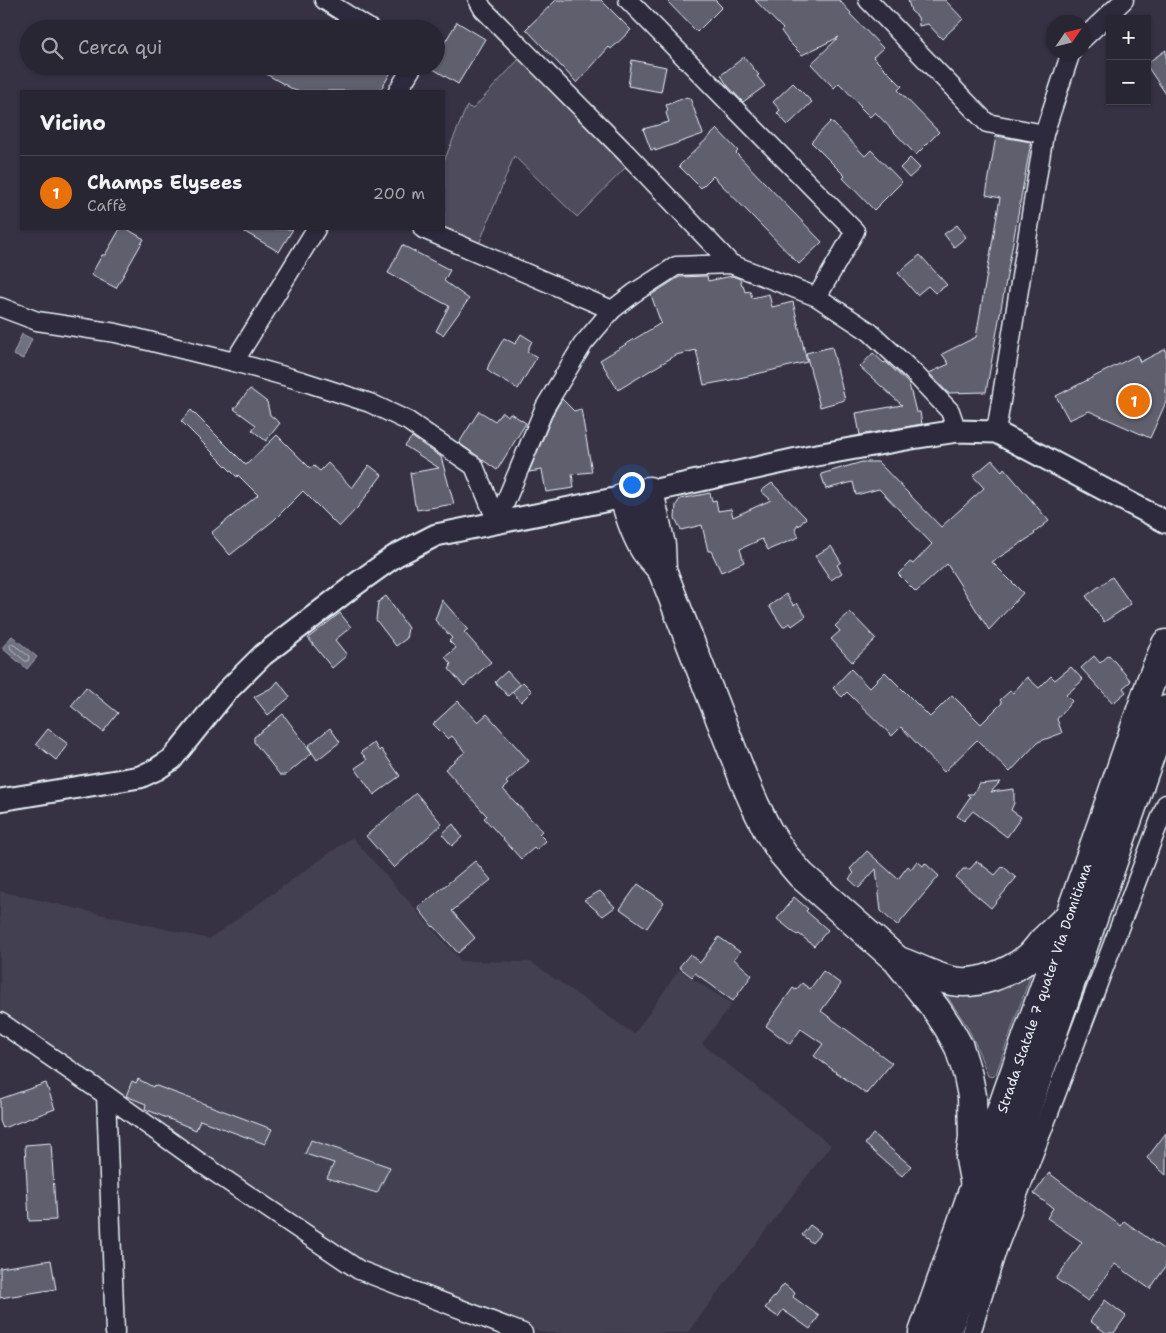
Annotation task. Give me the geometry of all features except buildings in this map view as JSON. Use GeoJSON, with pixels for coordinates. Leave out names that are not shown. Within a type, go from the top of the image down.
{"type":"FeatureCollection","features":[{"type":"Feature","properties":{"kind":"highway"},"geometry":{"type":"LineString","coordinates":[[637,494],[631,519],[646,551],[662,570],[754,805],[768,831],[783,854],[801,875],[897,960],[936,1009],[959,1047],[972,1096],[973,1138],[970,1160],[974,1185]]}},
{"type":"Feature","properties":{"kind":"highway","name":"Strada Statale 7 quater Via Domitiana"},"geometry":{"type":"LineString","coordinates":[[923,1333],[1151,681],[1166,644]]}},
{"type":"Feature","properties":{"kind":"highway","name":"Strada Statale 7 quater Via Domitiana"},"geometry":{"type":"LineString","coordinates":[[946,1333],[1166,710]]}},
{"type":"Feature","properties":{"kind":"highway"},"geometry":{"type":"LineString","coordinates":[[897,960],[954,982],[974,981],[993,977],[1011,970],[1029,958],[1045,939],[1070,915]]}},
{"type":"Feature","properties":{"kind":"street"},"geometry":{"type":"LineString","coordinates":[[324,0],[356,20]]}},
{"type":"Feature","properties":{"kind":"street"},"geometry":{"type":"LineString","coordinates":[[478,0],[484,9],[626,153],[731,264]]}},
{"type":"Feature","properties":{"kind":"street"},"geometry":{"type":"LineString","coordinates":[[628,0],[855,231],[817,297]]}},
{"type":"Feature","properties":{"kind":"street"},"geometry":{"type":"LineString","coordinates":[[868,0],[987,123],[1044,134]]}},
{"type":"Feature","properties":{"kind":"street"},"geometry":{"type":"LineString","coordinates":[[1091,31],[1124,0]]}},
{"type":"Feature","properties":{"kind":"street"},"geometry":{"type":"LineString","coordinates":[[996,432],[1044,134],[1068,60]]}},
{"type":"Feature","properties":{"kind":"street"},"geometry":{"type":"LineString","coordinates":[[399,90],[408,75]]}},
{"type":"Feature","properties":{"kind":"street"},"geometry":{"type":"LineString","coordinates":[[234,362],[315,230]]}},
{"type":"Feature","properties":{"kind":"street"},"geometry":{"type":"LineString","coordinates":[[425,230],[612,310]]}},
{"type":"Feature","properties":{"kind":"street"},"geometry":{"type":"LineString","coordinates":[[497,522],[545,407],[583,344],[612,310],[634,293],[676,266],[731,264],[817,297],[870,332],[913,372],[950,411],[957,431]]}},
{"type":"Feature","properties":{"kind":"street"},"geometry":{"type":"LineString","coordinates":[[0,307],[37,321],[116,333],[234,362],[370,403],[408,421],[474,466],[497,522]]}},
{"type":"Feature","properties":{"kind":"street"},"geometry":{"type":"LineString","coordinates":[[0,800],[140,777],[157,769],[172,759],[226,692],[263,655],[394,556],[436,535],[811,456],[957,431],[996,432],[1166,522]]}},
{"type":"Feature","properties":{"kind":"street"},"geometry":{"type":"LineString","coordinates":[[971,1333],[997,1250],[1166,804]]}},
{"type":"Feature","properties":{"kind":"street"},"geometry":{"type":"LineString","coordinates":[[0,1022],[198,1161],[359,1270],[523,1333]]}},
{"type":"Feature","properties":{"kind":"street"},"geometry":{"type":"LineString","coordinates":[[106,1095],[115,1333]]}},
{"type":"Feature","properties":{"kind":"shaded area"},"geometry":{"type":"Polygon","coordinates":[[[519,59],[626,167],[577,217],[514,156],[479,244],[445,228],[445,159],[467,106],[473,109],[519,59]]]}},
{"type":"Feature","properties":{"kind":"shaded area"},"geometry":{"type":"Polygon","coordinates":[[[352,837],[461,961],[531,962],[634,1034],[679,970],[732,1004],[702,1044],[831,1145],[687,1333],[546,1333],[522,1326],[394,1277],[349,1255],[0,1014],[0,891],[209,939],[352,837]]]}},
{"type":"Feature","properties":{"kind":"shaded area"},"geometry":{"type":"Polygon","coordinates":[[[1032,971],[996,1074],[993,1077],[988,1076],[967,1026],[944,992],[1032,971]]]}},
{"type":"Feature","properties":{"kind":"water"},"geometry":{"type":"Polygon","coordinates":[[[22,334],[32,339],[23,359],[13,355],[22,334]]]}},
{"type":"Feature","properties":{"kind":"water"},"geometry":{"type":"Polygon","coordinates":[[[12,636],[37,657],[27,669],[2,648],[12,636]]]}},
{"type":"Feature","properties":{"kind":"place","name":"Champs Elysees"},"geometry":{"type":"Point","coordinates":[1134,401]}}]}
